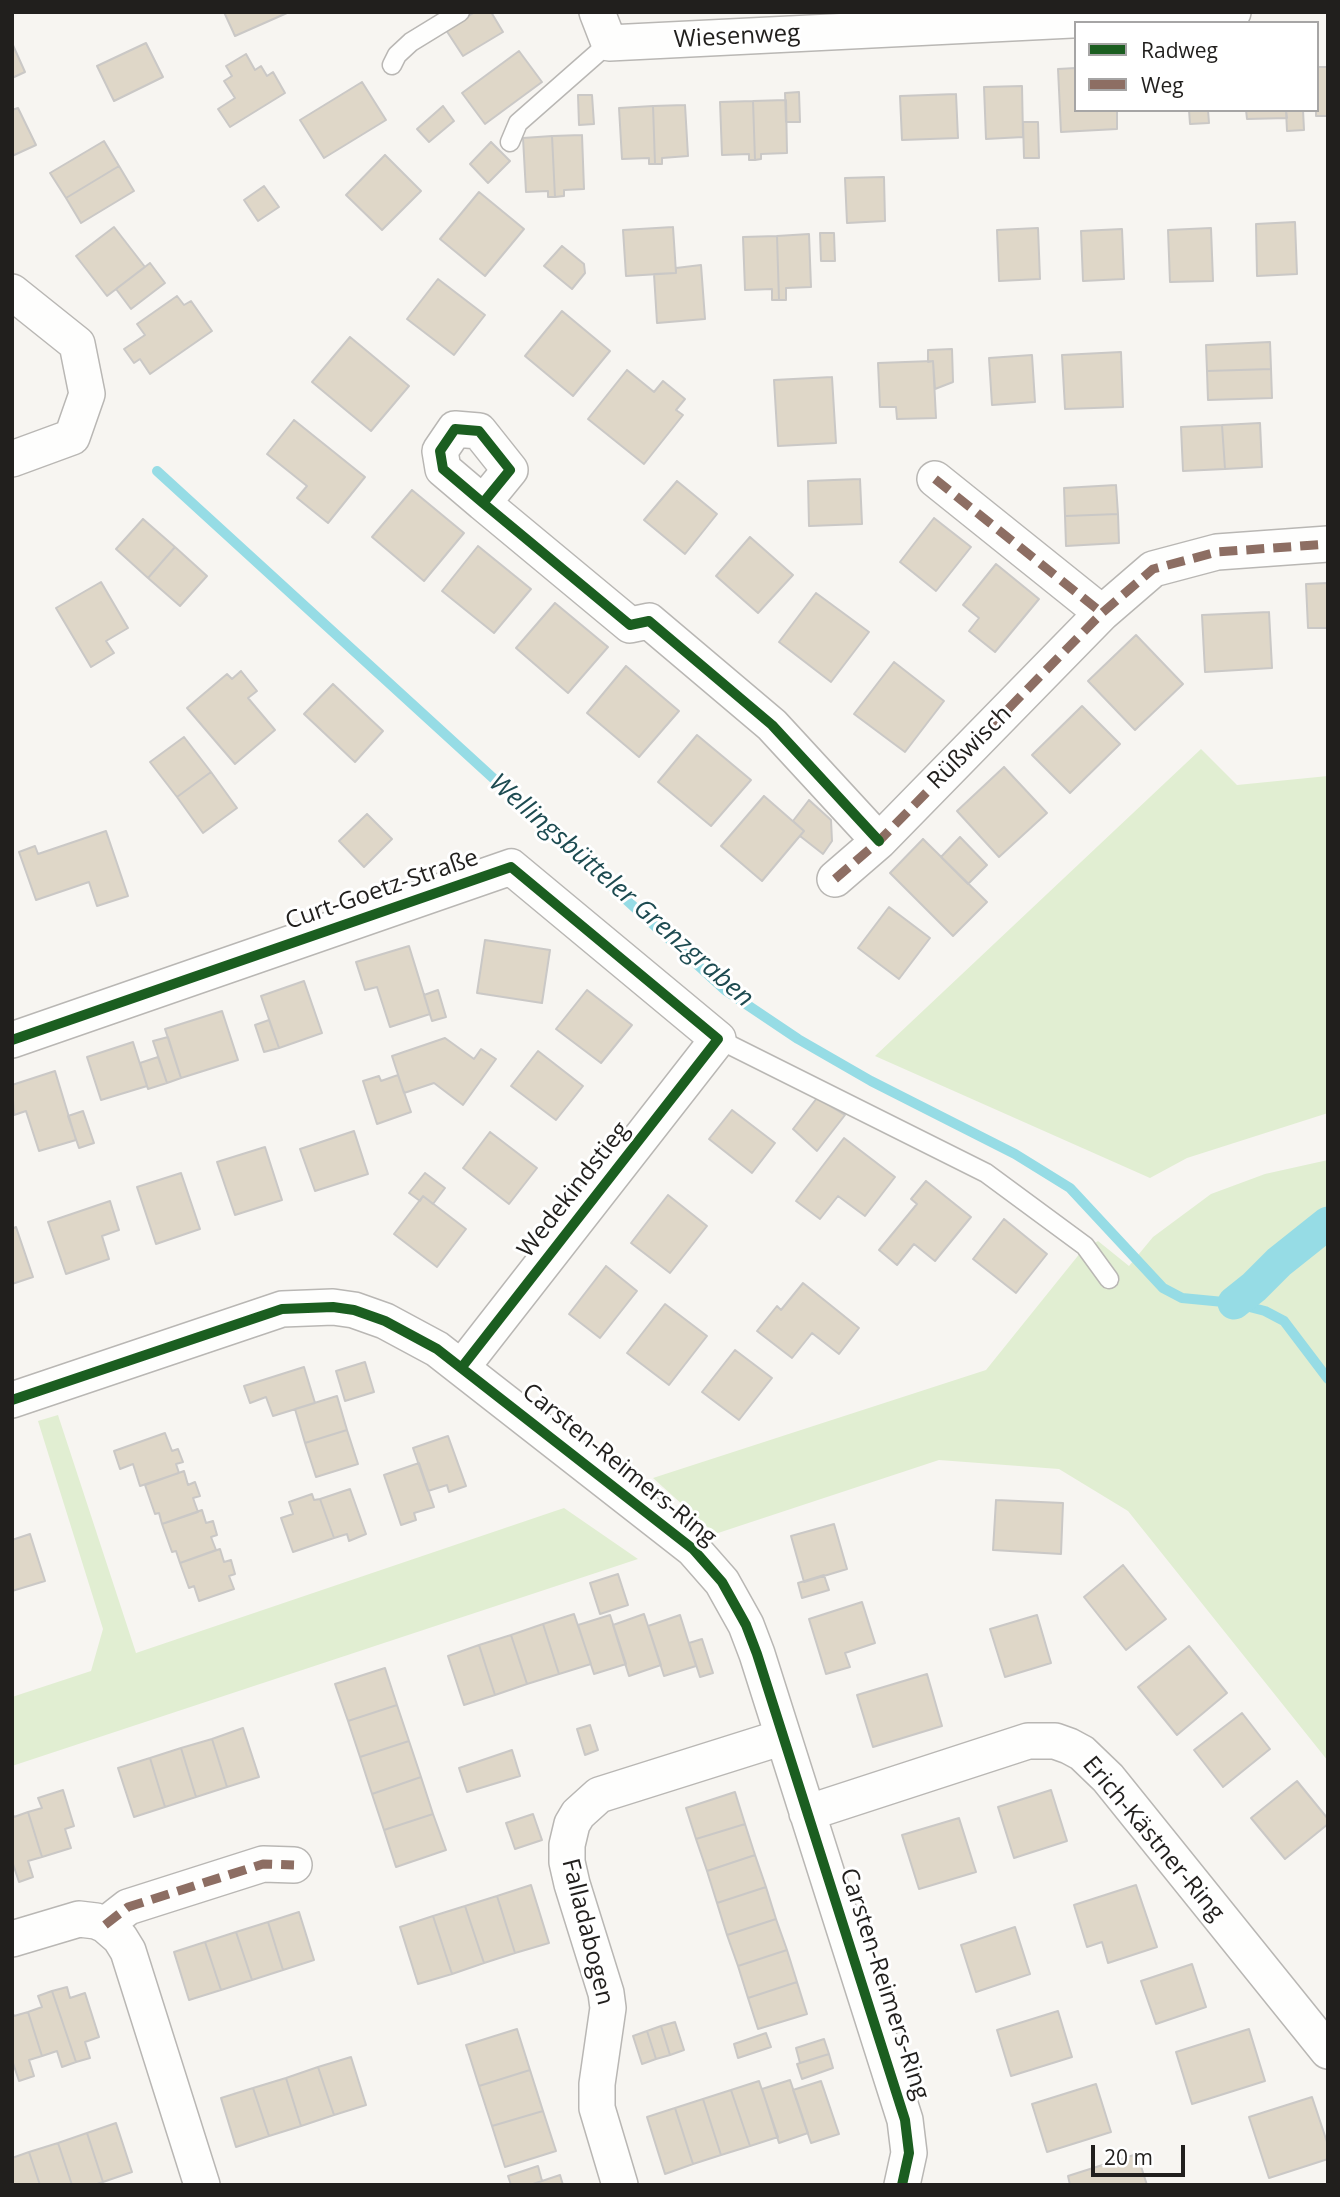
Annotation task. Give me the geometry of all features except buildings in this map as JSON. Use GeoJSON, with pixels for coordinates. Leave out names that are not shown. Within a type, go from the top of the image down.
{"type":"FeatureCollection","features":[{"type":"Feature","properties":{"kind":"street","name":"Wiesenweg"},"geometry":{"type":"LineString","coordinates":[[603,28],[1233,12]]}},
{"type":"Feature","properties":{"kind":"street"},"geometry":{"type":"LineString","coordinates":[[12,292],[77,344],[87,394],[72,437],[12,459]]}},
{"type":"Feature","properties":{"kind":"street"},"geometry":{"type":"LineString","coordinates":[[935,479],[1102,613]]}},
{"type":"Feature","properties":{"kind":"street"},"geometry":{"type":"LineString","coordinates":[[483,503],[630,625],[649,621],[762,716],[879,841]]}},
{"type":"Feature","properties":{"kind":"street","name":"Rüßwisch"},"geometry":{"type":"LineString","coordinates":[[835,879],[879,841],[1102,613],[1153,569],[1217,552],[1328,544]]}},
{"type":"Feature","properties":{"kind":"street","name":"Curt-Goetz-Straße"},"geometry":{"type":"LineString","coordinates":[[12,1040],[511,867],[718,1039]]}},
{"type":"Feature","properties":{"kind":"street","name":"Wedekindstieg"},"geometry":{"type":"LineString","coordinates":[[462,1367],[718,1039]]}},
{"type":"Feature","properties":{"kind":"street","name":"Carsten-Reimers-Ring"},"geometry":{"type":"LineString","coordinates":[[12,1400],[282,1309],[333,1307],[354,1310],[416,1336],[462,1367],[693,1549],[728,1591],[746,1625],[757,1654],[905,2120],[909,2153],[902,2185]]}},
{"type":"Feature","properties":{"kind":"street","name":"Falladabogen"},"geometry":{"type":"LineString","coordinates":[[620,2185],[597,2108],[597,2084],[608,2008],[606,1993],[567,1862],[567,1845],[572,1824],[578,1814],[599,1795],[783,1737]]}},
{"type":"Feature","properties":{"kind":"street","name":"Erich-Kästner-Ring"},"geometry":{"type":"LineString","coordinates":[[807,1813],[1028,1741],[1055,1741],[1069,1746],[1108,1778],[1328,2051]]}},
{"type":"Feature","properties":{"kind":"street"},"geometry":{"type":"LineString","coordinates":[[105,1925],[128,1907],[262,1864],[295,1865]]}},
{"type":"Feature","properties":{"kind":"street"},"geometry":{"type":"LineString","coordinates":[[12,1939],[79,1919],[105,1925],[120,1938],[128,1951],[202,2185]]}},
{"type":"Feature","properties":{"kind":"lane"},"geometry":{"type":"LineString","coordinates":[[391,65],[411,42],[460,12]]}},
{"type":"Feature","properties":{"kind":"lane"},"geometry":{"type":"LineString","coordinates":[[510,142],[518,123],[603,28]]}},
{"type":"Feature","properties":{"kind":"lane"},"geometry":{"type":"LineString","coordinates":[[718,1039],[986,1173],[1085,1246],[1109,1279]]}},
{"type":"Feature","properties":{"kind":"green space"},"geometry":{"type":"Polygon","coordinates":[[[1201,749],[1237,785],[1328,776],[1328,1113],[1187,1158],[1150,1178],[875,1056],[1201,749]]]}},
{"type":"Feature","properties":{"kind":"green space"},"geometry":{"type":"Polygon","coordinates":[[[1328,1160],[1328,1761],[1128,1511],[1059,1469],[939,1460],[715,1534],[653,1478],[986,1370],[1081,1252],[1098,1241],[1129,1266],[1153,1237],[1211,1194],[1265,1174],[1328,1160]]]}},
{"type":"Feature","properties":{"kind":"green space"},"geometry":{"type":"Polygon","coordinates":[[[58,1415],[136,1653],[564,1508],[638,1559],[12,1766],[12,1697],[91,1671],[103,1629],[38,1421],[58,1415]]]}},
{"type":"Feature","properties":{"kind":"waterway","name":"Wellingsbütteler Grenzgraben"},"geometry":{"type":"LineString","coordinates":[[157,471],[725,990],[798,1039],[871,1081],[1015,1154],[1070,1188],[1163,1288],[1182,1298],[1234,1303],[1265,1311],[1284,1321],[1328,1379]]}},
{"type":"Feature","properties":{"kind":"waterway"},"geometry":{"type":"LineString","coordinates":[[1234,1303],[1328,1223]]}},
{"type":"Feature","properties":{"kind":"marked path"},"geometry":{"type":"LineString","coordinates":[[935,479],[1102,613]]}},
{"type":"Feature","properties":{"kind":"marked path"},"geometry":{"type":"LineString","coordinates":[[835,879],[879,841],[1102,613],[1153,569],[1217,552],[1328,544]]}},
{"type":"Feature","properties":{"kind":"marked path"},"geometry":{"type":"LineString","coordinates":[[105,1925],[128,1907],[263,1864],[294,1865]]}},
{"type":"Feature","properties":{"kind":"cycle path"},"geometry":{"type":"LineString","coordinates":[[483,503],[443,469],[440,451],[455,429],[479,431],[510,470],[483,503],[630,625],[649,621],[772,725],[879,841]]}},
{"type":"Feature","properties":{"kind":"cycle path"},"geometry":{"type":"LineString","coordinates":[[12,1040],[511,867],[718,1039],[462,1367]]}},
{"type":"Feature","properties":{"kind":"cycle path"},"geometry":{"type":"LineString","coordinates":[[12,1400],[282,1309],[333,1307],[354,1310],[385,1321],[437,1349],[693,1549],[722,1582],[746,1625],[757,1654],[905,2120],[909,2153],[902,2185]]}}]}
